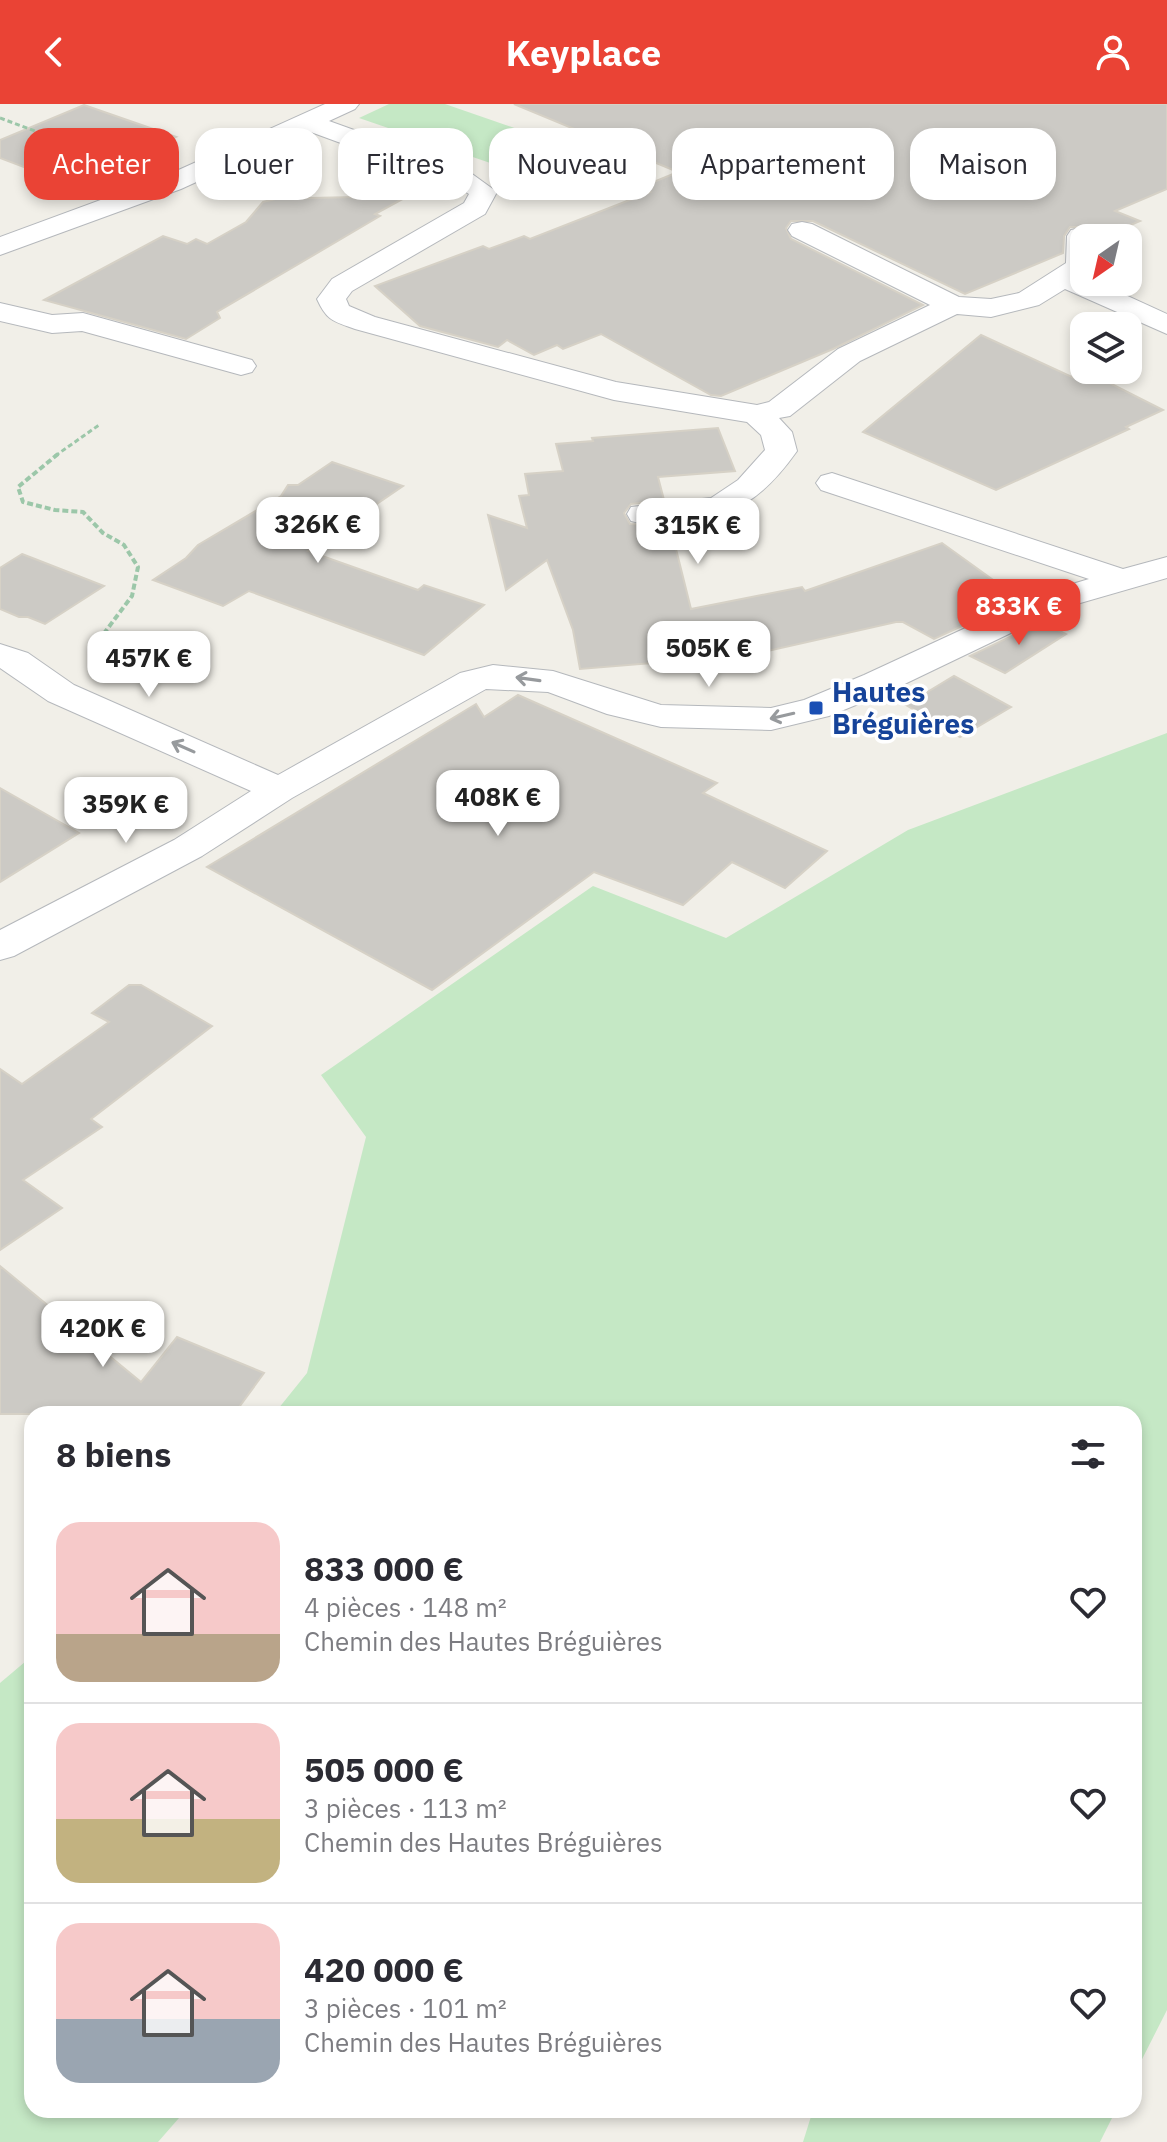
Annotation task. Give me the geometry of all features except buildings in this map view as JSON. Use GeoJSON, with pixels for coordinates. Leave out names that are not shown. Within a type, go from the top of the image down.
{"type":"FeatureCollection","features":[{"type":"Feature","properties":{"kind":"street"},"geometry":{"type":"LineString","coordinates":[[179,180],[346,104]]}},
{"type":"Feature","properties":{"kind":"street"},"geometry":{"type":"LineString","coordinates":[[308,122],[459,177],[484,192],[475,208],[342,285],[331,299],[337,312],[365,323],[614,391],[757,414],[779,409],[849,355],[953,305]]}},
{"type":"Feature","properties":{"kind":"street"},"geometry":{"type":"LineString","coordinates":[[0,247],[126,200]]}},
{"type":"Feature","properties":{"kind":"street"},"geometry":{"type":"LineString","coordinates":[[802,230],[953,305],[991,308],[1029,299],[1070,274]]}},
{"type":"Feature","properties":{"kind":"street"},"geometry":{"type":"LineString","coordinates":[[1065,278],[1167,325]]}},
{"type":"Feature","properties":{"kind":"street"},"geometry":{"type":"LineString","coordinates":[[0,312],[52,324],[83,322],[241,366]]}},
{"type":"Feature","properties":{"kind":"street"},"geometry":{"type":"LineString","coordinates":[[643,514],[694,512],[729,504],[753,487],[781,451],[776,432],[757,414]]}},
{"type":"Feature","properties":{"kind":"street"},"geometry":{"type":"LineString","coordinates":[[832,483],[1090,567],[1120,580]]}},
{"type":"Feature","properties":{"kind":"street"},"geometry":{"type":"LineString","coordinates":[[0,947],[188,848],[279,790],[387,732],[449,693],[493,676],[553,682],[620,706],[661,716],[718,720],[771,719],[816,708],[877,683],[1051,601],[1167,567]]}},
{"type":"Feature","properties":{"kind":"street"},"geometry":{"type":"LineString","coordinates":[[0,655],[15,661],[61,693],[279,790]]}},
{"type":"Feature","properties":{"kind":"path"},"geometry":{"type":"LineString","coordinates":[[0,118],[26,128]]}},
{"type":"Feature","properties":{"kind":"path"},"geometry":{"type":"LineString","coordinates":[[99,425],[39,467],[18,487],[23,502],[83,512],[103,533],[124,545],[138,567],[132,596],[99,640],[101,662],[147,670],[196,654]]}},
{"type":"Feature","properties":{"kind":"green space"},"geometry":{"type":"Polygon","coordinates":[[[389,104],[445,104],[514,128],[489,128],[489,163],[473,157],[473,128],[388,128],[359,118],[389,104]]]}},
{"type":"Feature","properties":{"kind":"green space"},"geometry":{"type":"Polygon","coordinates":[[[1167,733],[1167,2010],[1142,2059],[1142,1406],[280,1406],[307,1373],[366,1137],[321,1075],[593,886],[726,938],[908,830],[1167,733]]]}},
{"type":"Feature","properties":{"kind":"green space"},"geometry":{"type":"Polygon","coordinates":[[[24,1663],[24,2118],[179,2118],[158,2142],[0,2142],[0,1683],[24,1663]]]}},
{"type":"Feature","properties":{"kind":"green space"},"geometry":{"type":"Polygon","coordinates":[[[810,2118],[1112,2118],[1100,2142],[803,2142],[810,2118]]]}},
{"type":"Feature","properties":{"kind":"place","name":"Hautes Bréguières"},"geometry":{"type":"Point","coordinates":[816,708]}}]}
